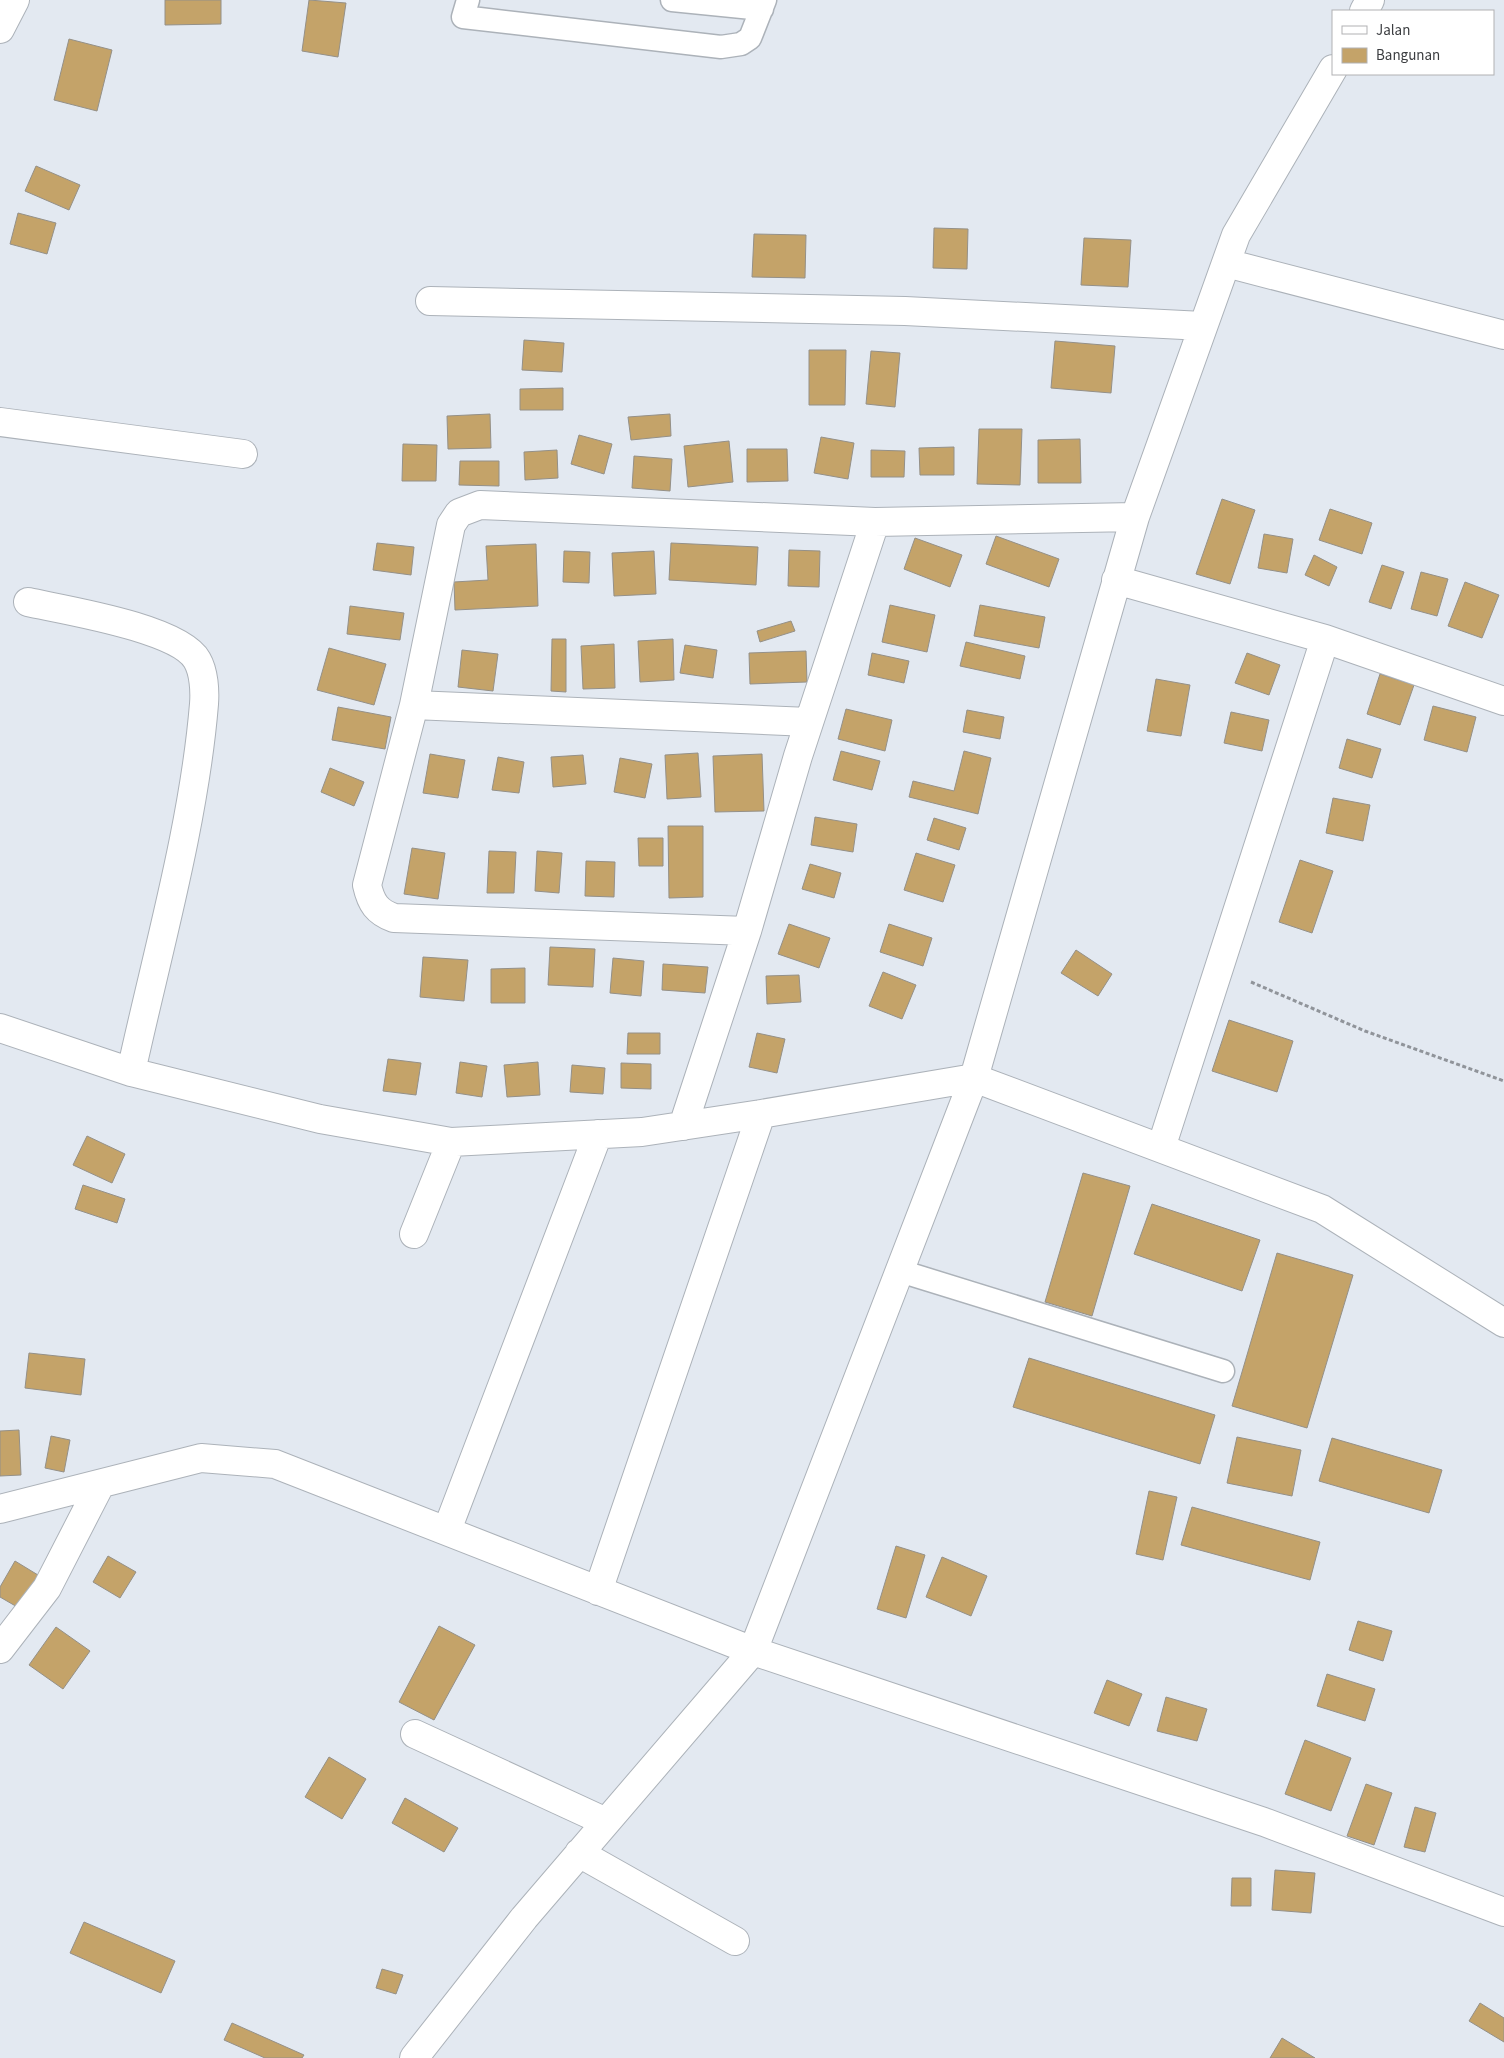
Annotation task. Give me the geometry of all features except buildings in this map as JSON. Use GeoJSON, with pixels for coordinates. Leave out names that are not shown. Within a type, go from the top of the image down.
{"type":"FeatureCollection","features":[{"type":"Feature","properties":{"kind":"street"},"geometry":{"type":"LineString","coordinates":[[0,29],[15,0]]}},
{"type":"Feature","properties":{"kind":"street"},"geometry":{"type":"LineString","coordinates":[[414,2058],[524,1918],[753,1651],[974,1078],[1135,517],[1236,235],[1332,71]]}},
{"type":"Feature","properties":{"kind":"street"},"geometry":{"type":"LineString","coordinates":[[1226,263],[1504,335]]}},
{"type":"Feature","properties":{"kind":"street"},"geometry":{"type":"LineString","coordinates":[[430,301],[905,310],[1203,326]]}},
{"type":"Feature","properties":{"kind":"street"},"geometry":{"type":"LineString","coordinates":[[0,422],[243,454]]}},
{"type":"Feature","properties":{"kind":"street"},"geometry":{"type":"LineString","coordinates":[[747,931],[394,918],[380,913],[370,899],[367,885],[414,705],[451,525],[459,513],[467,508],[480,505],[875,522],[1135,517]]}},
{"type":"Feature","properties":{"kind":"street"},"geometry":{"type":"LineString","coordinates":[[683,1126],[747,931],[808,722],[875,522]]}},
{"type":"Feature","properties":{"kind":"street"},"geometry":{"type":"LineString","coordinates":[[1116,580],[1325,639],[1504,701]]}},
{"type":"Feature","properties":{"kind":"street"},"geometry":{"type":"LineString","coordinates":[[28,602],[144,629],[184,647],[197,659],[202,676],[204,703],[188,815],[130,1072]]}},
{"type":"Feature","properties":{"kind":"street"},"geometry":{"type":"LineString","coordinates":[[1161,1148],[1325,639]]}},
{"type":"Feature","properties":{"kind":"street"},"geometry":{"type":"LineString","coordinates":[[414,705],[808,722]]}},
{"type":"Feature","properties":{"kind":"street"},"geometry":{"type":"LineString","coordinates":[[0,1028],[130,1072],[320,1119],[451,1142],[642,1132],[974,1078],[1322,1209],[1504,1323]]}},
{"type":"Feature","properties":{"kind":"street"},"geometry":{"type":"LineString","coordinates":[[598,1591],[761,1114]]}},
{"type":"Feature","properties":{"kind":"street"},"geometry":{"type":"LineString","coordinates":[[447,1530],[598,1134]]}},
{"type":"Feature","properties":{"kind":"street"},"geometry":{"type":"LineString","coordinates":[[414,1234],[451,1142]]}},
{"type":"Feature","properties":{"kind":"street"},"geometry":{"type":"LineString","coordinates":[[0,1508],[100,1485],[201,1458],[275,1464],[753,1651],[1264,1822],[1504,1912]]}},
{"type":"Feature","properties":{"kind":"street"},"geometry":{"type":"LineString","coordinates":[[0,1649],[47,1588],[100,1485]]}},
{"type":"Feature","properties":{"kind":"street"},"geometry":{"type":"LineString","coordinates":[[414,1734],[606,1822]]}},
{"type":"Feature","properties":{"kind":"street"},"geometry":{"type":"LineString","coordinates":[[579,1853],[735,1940]]}},
{"type":"Feature","properties":{"kind":"lane"},"geometry":{"type":"LineString","coordinates":[[468,0],[463,17],[721,47],[742,44],[750,38],[764,4],[672,0]]}},
{"type":"Feature","properties":{"kind":"lane"},"geometry":{"type":"LineString","coordinates":[[900,1271],[1223,1371]]}},
{"type":"Feature","properties":{"kind":"path"},"geometry":{"type":"LineString","coordinates":[[1219,969],[1365,1031],[1504,1081]]}}]}
